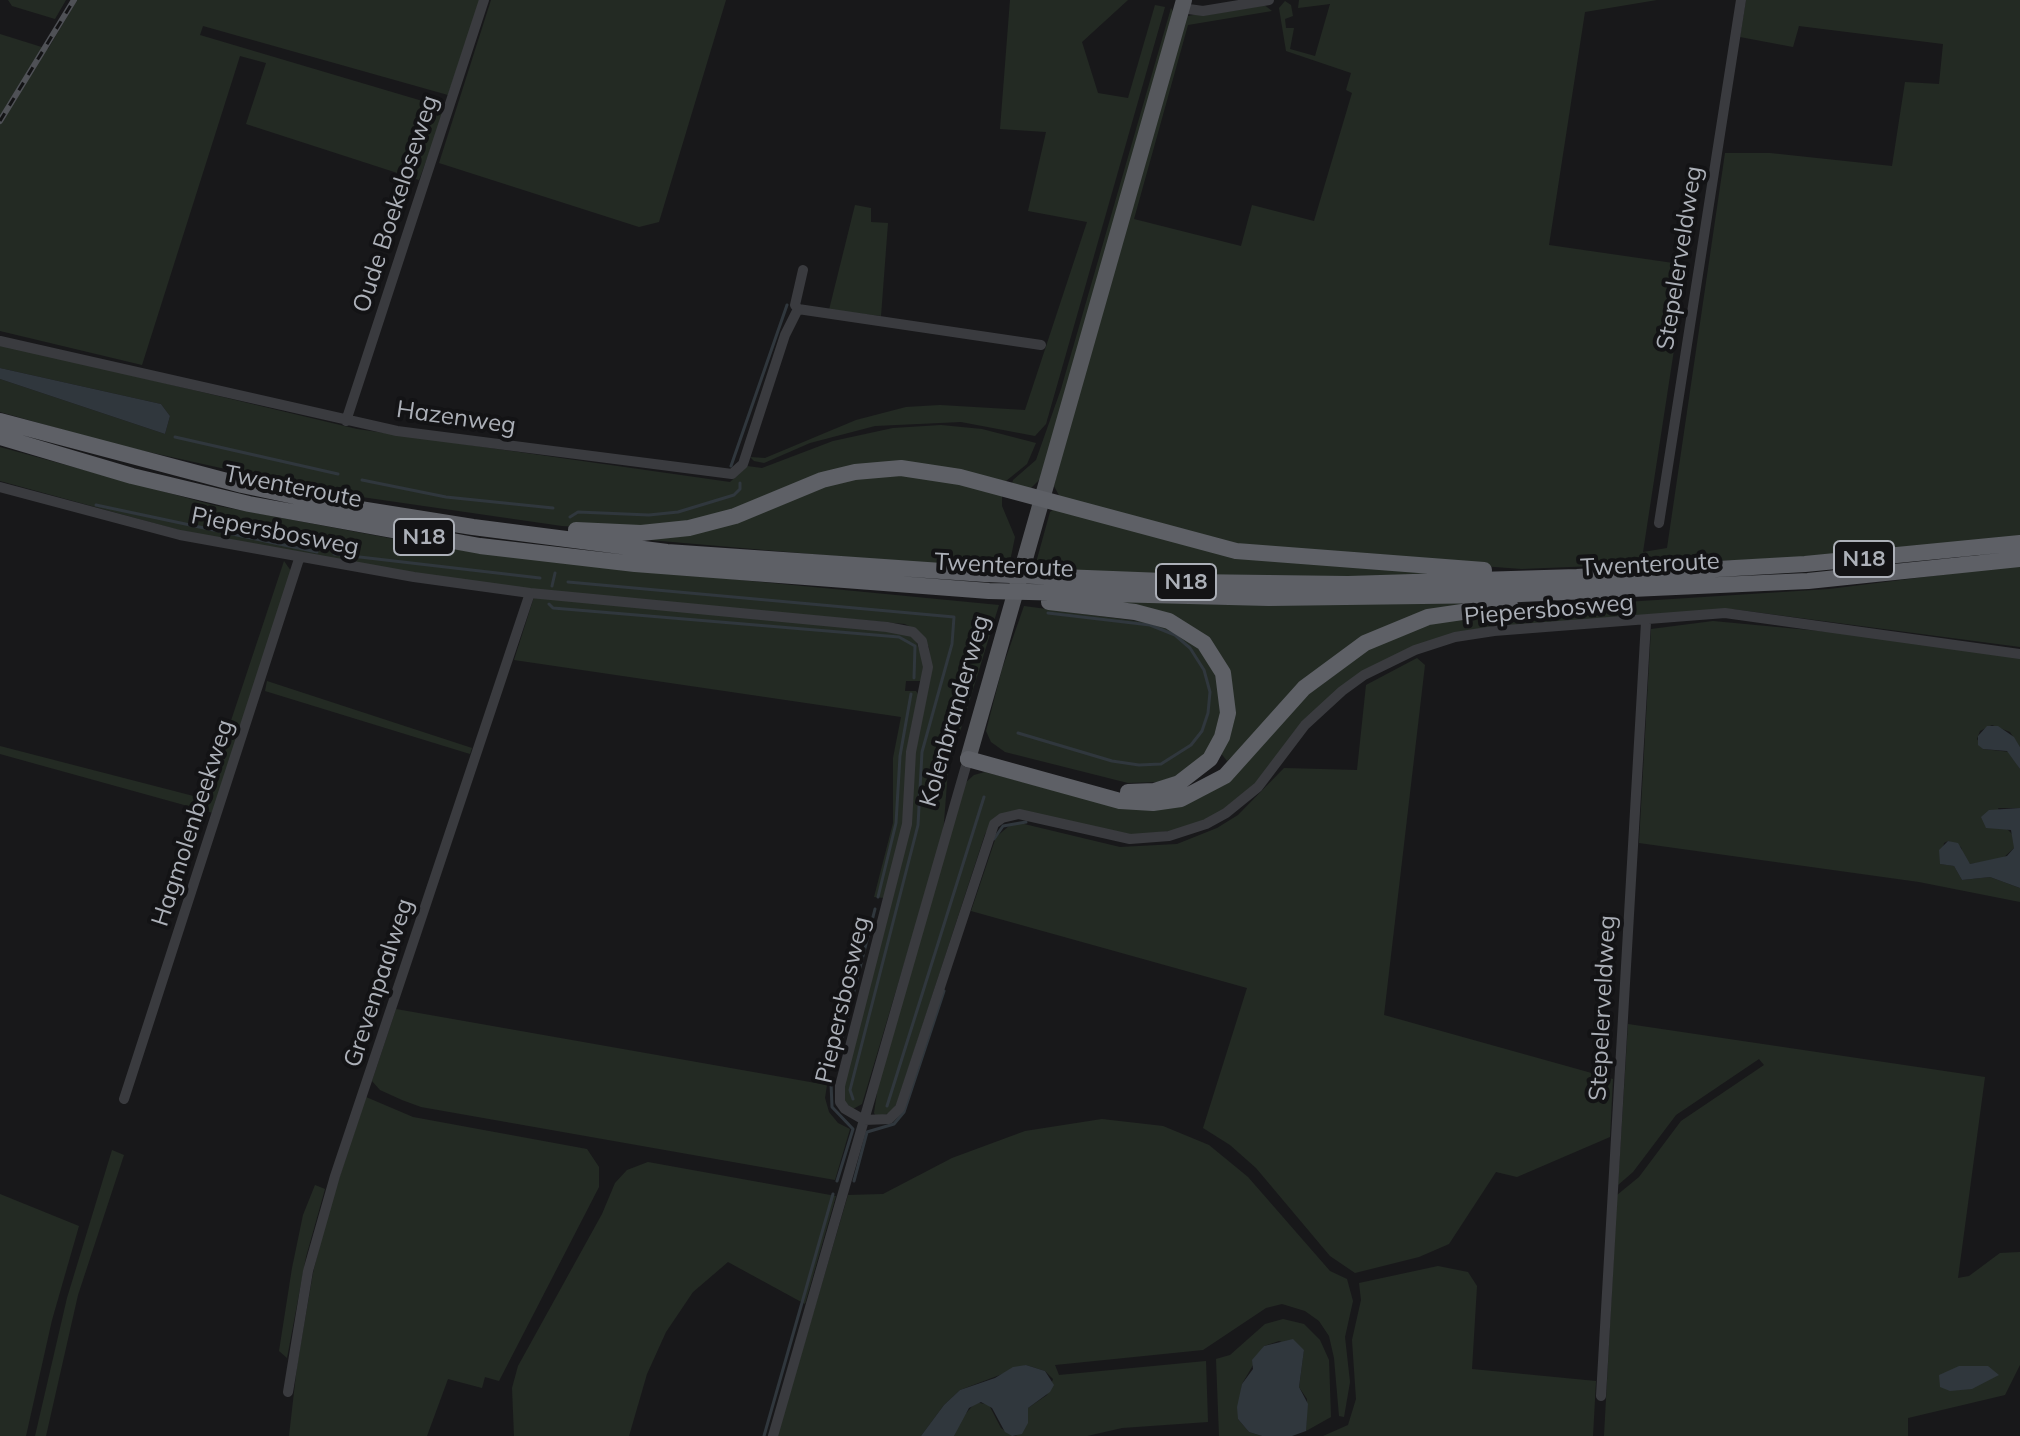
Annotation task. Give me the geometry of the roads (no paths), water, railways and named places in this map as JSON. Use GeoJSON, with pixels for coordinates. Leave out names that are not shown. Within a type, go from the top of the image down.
{"type":"FeatureCollection","features":[{"type":"Feature","properties":{"kind":"highway","name":"Twenteroute"},"geometry":{"type":"LineString","coordinates":[[0,421],[242,485],[341,506],[473,527],[667,552],[1028,576],[1348,584],[1577,577],[1805,564],[2020,543]]}},
{"type":"Feature","properties":{"kind":"highway","name":"Twenteroute"},"geometry":{"type":"LineString","coordinates":[[0,437],[132,476],[249,504],[452,541],[635,564],[989,591],[1269,598],[1650,590],[1808,581],[2020,559]]}},
{"type":"Feature","properties":{"kind":"highway","name":"N18"},"geometry":{"type":"LineString","coordinates":[[473,527],[664,532],[735,516],[822,480],[885,469],[941,473],[1236,551],[1577,577]]}},
{"type":"Feature","properties":{"kind":"highway","name":"N18"},"geometry":{"type":"LineString","coordinates":[[969,754],[1120,801],[1153,803],[1181,799],[1225,776],[1321,674],[1390,632],[1449,612],[1650,590]]}},
{"type":"Feature","properties":{"kind":"highway","name":"N18"},"geometry":{"type":"LineString","coordinates":[[969,754],[1112,790],[1154,791],[1179,783],[1201,769],[1217,749],[1228,713],[1226,684],[1216,660],[1204,643],[1181,627],[1135,612],[989,591]]}},
{"type":"Feature","properties":{"kind":"main road","name":"Kolenbranderweg"},"geometry":{"type":"LineString","coordinates":[[969,754],[1183,4]]}},
{"type":"Feature","properties":{"kind":"street","name":"Oude Boekeloseweg"},"geometry":{"type":"LineString","coordinates":[[346,421],[484,0]]}},
{"type":"Feature","properties":{"kind":"street"},"geometry":{"type":"LineString","coordinates":[[1183,4],[1203,11],[1269,0]]}},
{"type":"Feature","properties":{"kind":"street","name":"Stepelerveldweg"},"geometry":{"type":"LineString","coordinates":[[1659,523],[1741,0]]}},
{"type":"Feature","properties":{"kind":"street"},"geometry":{"type":"LineString","coordinates":[[803,270],[795,305],[798,309],[1041,345]]}},
{"type":"Feature","properties":{"kind":"street","name":"Hazenweg"},"geometry":{"type":"LineString","coordinates":[[0,341],[397,431],[732,474],[743,464],[793,312],[798,309]]}},
{"type":"Feature","properties":{"kind":"street","name":"Piepersbosweg"},"geometry":{"type":"LineString","coordinates":[[0,487],[165,531],[299,559],[530,593],[913,632],[922,641],[928,667],[911,752],[907,824],[840,1086],[840,1102],[845,1109],[864,1120],[889,1119],[900,1108],[988,838],[1002,818],[1027,815],[1105,836],[1130,839],[1187,832],[1242,802],[1320,710],[1364,675],[1388,661],[1455,637],[1494,631],[1646,622],[1725,613],[2020,654]]}},
{"type":"Feature","properties":{"kind":"street","name":"Hagmolenbeekweg"},"geometry":{"type":"LineString","coordinates":[[124,1099],[299,559]]}},
{"type":"Feature","properties":{"kind":"street","name":"Grevenpaalweg"},"geometry":{"type":"LineString","coordinates":[[288,1392],[308,1271],[335,1176],[530,593]]}},
{"type":"Feature","properties":{"kind":"street","name":"Stepelerveldweg"},"geometry":{"type":"LineString","coordinates":[[1601,1396],[1646,622]]}},
{"type":"Feature","properties":{"kind":"street","name":"Kolenbranderweg"},"geometry":{"type":"LineString","coordinates":[[773,1436],[969,754]]}},
{"type":"Feature","properties":{"kind":"waterway"},"geometry":{"type":"LineString","coordinates":[[731,466],[787,305]]}},
{"type":"Feature","properties":{"kind":"waterway"},"geometry":{"type":"LineString","coordinates":[[175,437],[338,474]]}},
{"type":"Feature","properties":{"kind":"waterway"},"geometry":{"type":"LineString","coordinates":[[362,480],[446,497],[553,508]]}},
{"type":"Feature","properties":{"kind":"waterway"},"geometry":{"type":"LineString","coordinates":[[570,517],[578,512],[649,515],[678,512],[734,495],[740,489],[740,483]]}},
{"type":"Feature","properties":{"kind":"waterway"},"geometry":{"type":"LineString","coordinates":[[96,505],[317,552]]}},
{"type":"Feature","properties":{"kind":"waterway"},"geometry":{"type":"LineString","coordinates":[[334,554],[540,578]]}},
{"type":"Feature","properties":{"kind":"waterway"},"geometry":{"type":"LineString","coordinates":[[552,586],[555,573]]}},
{"type":"Feature","properties":{"kind":"waterway"},"geometry":{"type":"LineString","coordinates":[[568,582],[954,617],[952,644],[922,752],[918,825],[850,1090],[853,1099]]}},
{"type":"Feature","properties":{"kind":"waterway"},"geometry":{"type":"LineString","coordinates":[[549,604],[553,608],[899,637],[915,646],[914,678]]}},
{"type":"Feature","properties":{"kind":"waterway"},"geometry":{"type":"LineString","coordinates":[[1018,733],[1112,761],[1161,764],[1191,745],[1202,731],[1208,713],[1210,692],[1204,670],[1190,648],[1175,635],[1150,625],[1048,613]]}},
{"type":"Feature","properties":{"kind":"waterway"},"geometry":{"type":"LineString","coordinates":[[878,897],[896,823],[900,756],[911,694]]}},
{"type":"Feature","properties":{"kind":"waterway"},"geometry":{"type":"LineString","coordinates":[[887,1106],[984,797]]}},
{"type":"Feature","properties":{"kind":"waterway"},"geometry":{"type":"LineString","coordinates":[[994,839],[1003,826],[1026,822]]}},
{"type":"Feature","properties":{"kind":"waterway"},"geometry":{"type":"LineString","coordinates":[[834,1069],[875,909]]}},
{"type":"Feature","properties":{"kind":"waterway"},"geometry":{"type":"LineString","coordinates":[[854,1181],[867,1132],[894,1124],[904,1112],[944,991]]}},
{"type":"Feature","properties":{"kind":"waterway"},"geometry":{"type":"LineString","coordinates":[[831,1083],[832,1107],[853,1129],[837,1181]]}},
{"type":"Feature","properties":{"kind":"waterway"},"geometry":{"type":"LineString","coordinates":[[764,1436],[833,1194]]}},
{"type":"Feature","properties":{"kind":"railway"},"geometry":{"type":"LineString","coordinates":[[0,121],[74,0]]}}]}
